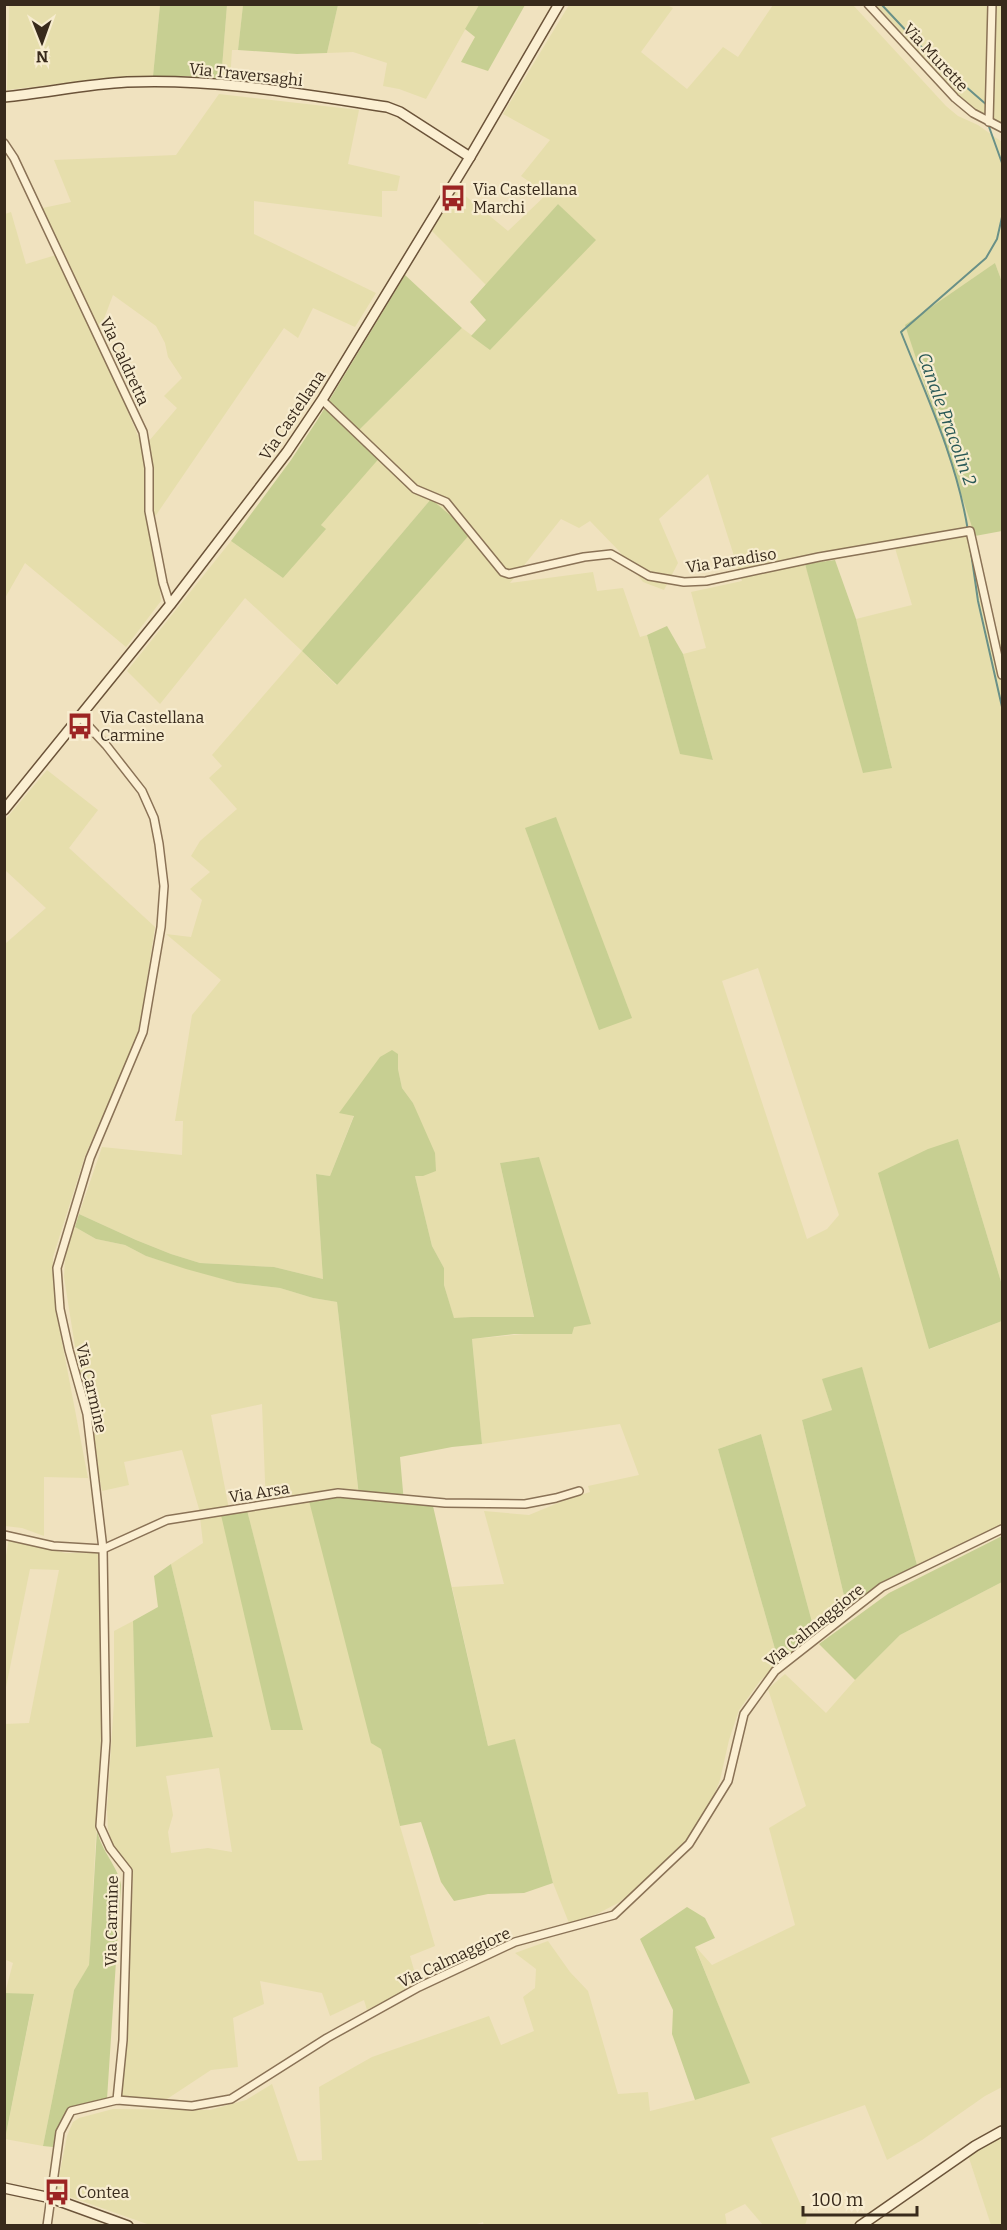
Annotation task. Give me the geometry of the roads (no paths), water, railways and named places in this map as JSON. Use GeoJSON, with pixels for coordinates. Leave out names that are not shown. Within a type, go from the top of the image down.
{"type":"FeatureCollection","features":[{"type":"Feature","properties":{"kind":"main road","name":"Via Castellana"},"geometry":{"type":"LineString","coordinates":[[4,810],[170,605],[287,452],[322,400],[470,157],[559,4]]}},
{"type":"Feature","properties":{"kind":"main road","name":"Via Traversaghi"},"geometry":{"type":"LineString","coordinates":[[4,97],[126,82],[187,82],[288,92],[387,107],[400,112],[470,157]]}},
{"type":"Feature","properties":{"kind":"main road"},"geometry":{"type":"LineString","coordinates":[[860,2226],[965,2152],[1002,2131]]}},
{"type":"Feature","properties":{"kind":"main road"},"geometry":{"type":"LineString","coordinates":[[4,2188],[51,2198],[128,2226]]}},
{"type":"Feature","properties":{"kind":"street","name":"Via Murette"},"geometry":{"type":"LineString","coordinates":[[868,4],[955,98],[974,113],[1002,128]]}},
{"type":"Feature","properties":{"kind":"street"},"geometry":{"type":"LineString","coordinates":[[989,122],[992,4]]}},
{"type":"Feature","properties":{"kind":"street","name":"Via Caldretta"},"geometry":{"type":"LineString","coordinates":[[4,143],[14,158],[143,432],[149,468],[149,511],[163,582],[170,605]]}},
{"type":"Feature","properties":{"kind":"street","name":"Via Paradiso"},"geometry":{"type":"LineString","coordinates":[[322,400],[416,489],[446,501],[502,572],[509,574],[584,557],[611,554],[649,576],[684,582],[706,580],[819,557],[970,531],[1002,675]]}},
{"type":"Feature","properties":{"kind":"street","name":"Via Carmine"},"geometry":{"type":"LineString","coordinates":[[80,717],[106,745],[142,791],[154,818],[164,886],[161,927],[143,1032],[90,1158],[57,1268],[60,1309],[87,1414],[103,1549],[106,1741],[100,1826],[110,1848],[128,1871],[123,2040],[117,2100]]}},
{"type":"Feature","properties":{"kind":"street","name":"Via Arsa"},"geometry":{"type":"LineString","coordinates":[[4,1535],[53,1546],[103,1549],[167,1520],[338,1494],[445,1503],[525,1504],[579,1491]]}},
{"type":"Feature","properties":{"kind":"street","name":"Via Calmaggiore"},"geometry":{"type":"LineString","coordinates":[[46,2226],[60,2132],[71,2111],[117,2100],[192,2106],[231,2099],[327,2038],[419,1987],[515,1942],[614,1915],[689,1844],[728,1781],[744,1714],[775,1671],[882,1587],[1002,1529]]}},
{"type":"Feature","properties":{"kind":"waterway","name":"Canale Pracolin 2"},"geometry":{"type":"LineString","coordinates":[[881,4],[926,52],[988,106]]}},
{"type":"Feature","properties":{"kind":"waterway","name":"Canale Pracolin 2"},"geometry":{"type":"LineString","coordinates":[[988,124],[1002,163]]}},
{"type":"Feature","properties":{"kind":"waterway","name":"Canale Pracolin 2"},"geometry":{"type":"LineString","coordinates":[[968,531],[949,454],[901,332],[986,258],[997,239],[1002,217]]}},
{"type":"Feature","properties":{"kind":"waterway","name":"Canale Pracolin 2"},"geometry":{"type":"LineString","coordinates":[[970,545],[978,601],[1002,707]]}},
{"type":"Feature","properties":{"kind":"place","name":"Via Castellana Marchi"},"geometry":{"type":"Point","coordinates":[453,198]}},
{"type":"Feature","properties":{"kind":"place","name":"Via Castellana Carmine"},"geometry":{"type":"Point","coordinates":[80,726]}},
{"type":"Feature","properties":{"kind":"place","name":"Contea"},"geometry":{"type":"Point","coordinates":[57,2192]}}]}
